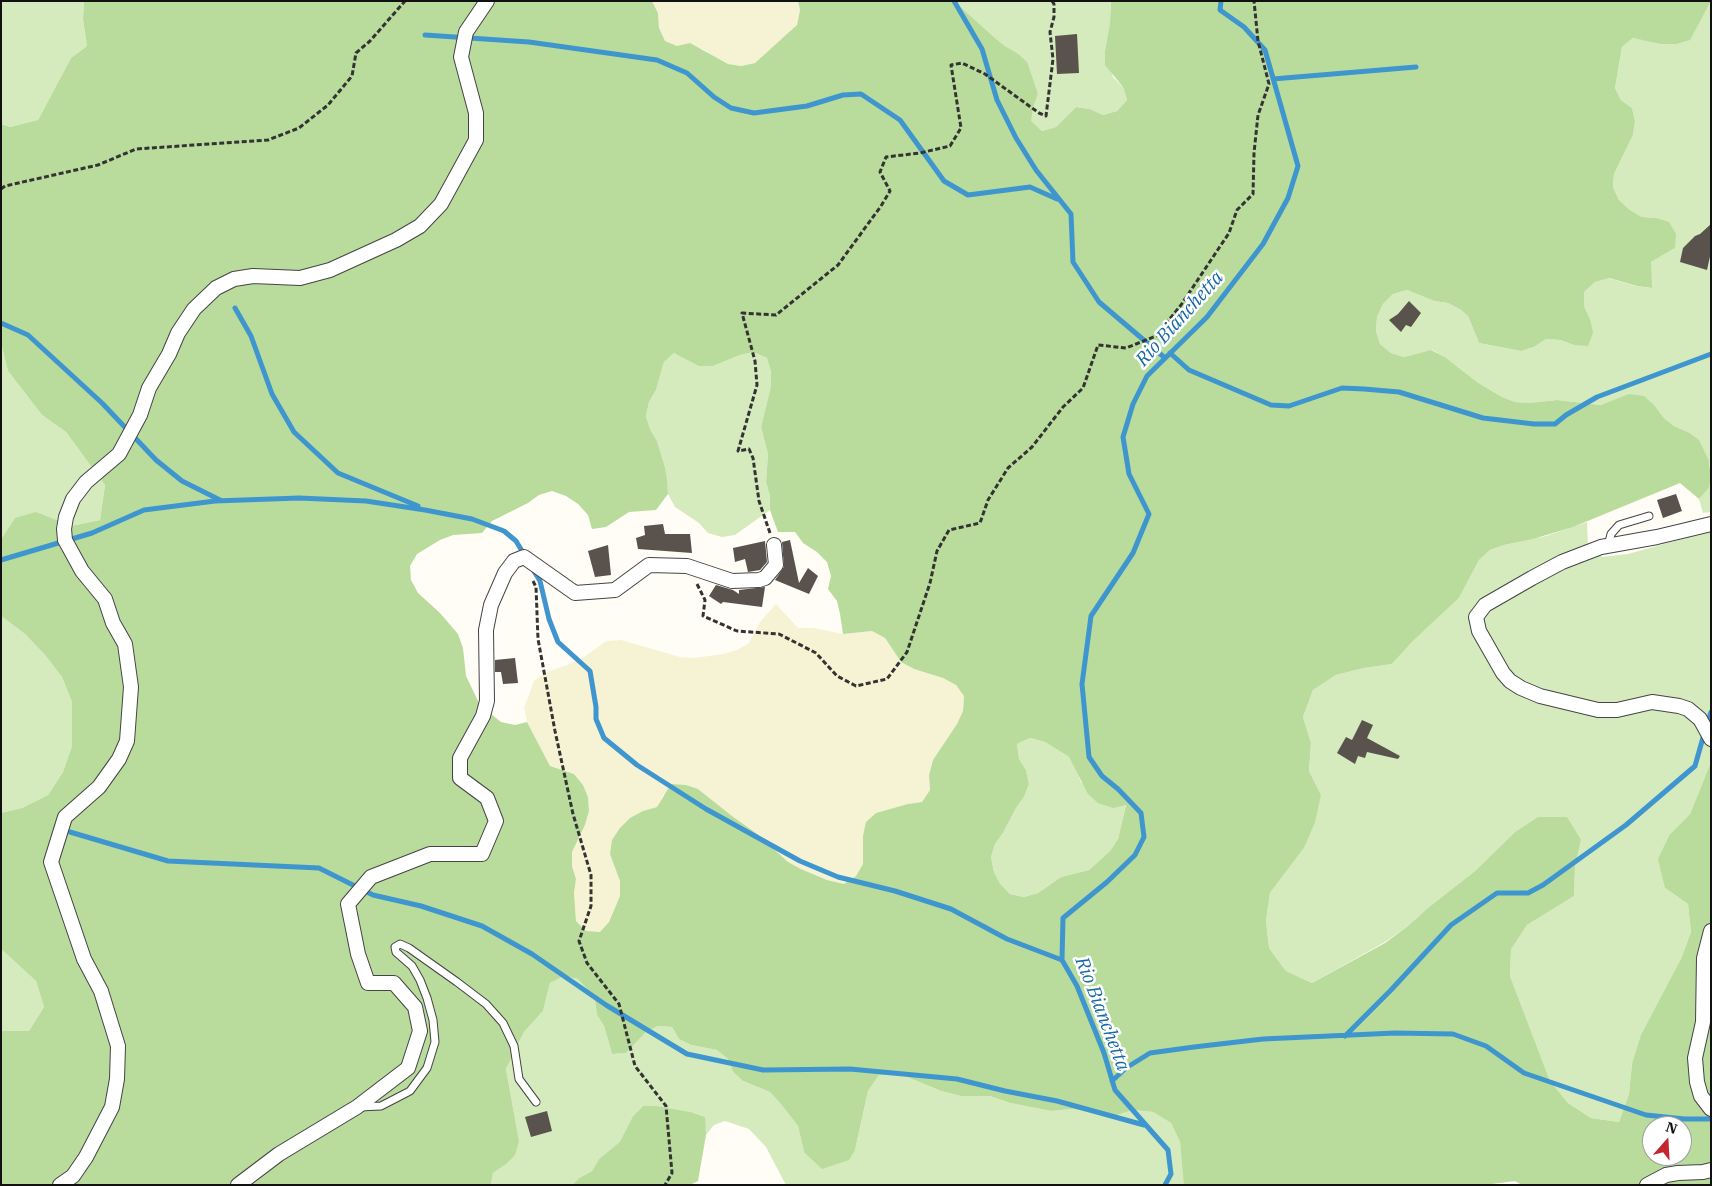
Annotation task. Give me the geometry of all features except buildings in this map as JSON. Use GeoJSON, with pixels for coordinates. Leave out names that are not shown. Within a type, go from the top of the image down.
{"type":"FeatureCollection","features":[{"type":"Feature","properties":{"kind":"street"},"geometry":{"type":"LineString","coordinates":[[60,1185],[73,1176],[86,1157],[112,1108],[117,1079],[118,1046],[101,991],[84,959],[51,862],[65,817],[99,787],[119,759],[127,741],[131,687],[125,644],[113,623],[105,599],[82,571],[65,540],[66,517],[73,498],[86,482],[119,454],[140,415],[149,388],[169,354],[178,333],[194,309],[216,288],[234,279],[253,276],[300,278],[330,270],[396,240],[420,226],[441,204],[476,140],[476,113],[461,57],[466,32],[487,1]]}},
{"type":"Feature","properties":{"kind":"street"},"geometry":{"type":"LineString","coordinates":[[1711,524],[1657,537],[1601,547],[1562,562],[1485,606],[1476,617],[1479,631],[1503,672],[1510,680],[1526,690],[1566,703],[1598,710],[1617,710],[1652,702],[1679,706],[1688,709],[1700,719],[1711,739]]}},
{"type":"Feature","properties":{"kind":"street"},"geometry":{"type":"LineString","coordinates":[[238,1185],[279,1154],[357,1107],[408,1068],[420,1031],[415,1007],[394,983],[368,983],[358,954],[348,904],[370,878],[430,854],[482,854],[496,821],[487,798],[460,778],[460,758],[483,716],[487,701],[486,630],[492,605],[506,573],[514,561],[524,557],[575,593],[615,590],[649,565],[687,566],[732,581],[759,580],[764,578],[776,565],[774,545]]}},
{"type":"Feature","properties":{"kind":"street"},"geometry":{"type":"LineString","coordinates":[[1711,931],[1704,958],[1703,1022],[1695,1058],[1697,1082],[1701,1096],[1711,1109]]}},
{"type":"Feature","properties":{"kind":"street"},"geometry":{"type":"LineString","coordinates":[[1647,1185],[1666,1175],[1711,1170]]}},
{"type":"Feature","properties":{"kind":"lane"},"geometry":{"type":"LineString","coordinates":[[1608,546],[1611,534],[1619,525],[1649,516]]}},
{"type":"Feature","properties":{"kind":"lane"},"geometry":{"type":"LineString","coordinates":[[357,1107],[381,1106],[410,1091],[428,1068],[435,1042],[433,1020],[427,998],[412,966],[396,952],[395,947],[400,944],[409,948],[486,1004],[503,1023],[514,1046],[519,1079],[536,1102]]}},
{"type":"Feature","properties":{"kind":"path"},"geometry":{"type":"LineString","coordinates":[[1,190],[5,186],[98,165],[136,149],[268,140],[299,128],[328,106],[352,76],[356,54],[370,42],[405,1]]}},
{"type":"Feature","properties":{"kind":"path"},"geometry":{"type":"LineString","coordinates":[[774,545],[759,501],[754,458],[749,449],[738,451],[757,385],[755,361],[742,313],[776,316],[838,265],[890,191],[880,172],[886,157],[920,153],[950,146],[961,128],[951,65],[962,63],[986,74],[1039,114],[1046,116],[1053,60],[1050,32],[1054,16],[1054,4],[1052,1]]}},
{"type":"Feature","properties":{"kind":"path"},"geometry":{"type":"LineString","coordinates":[[687,566],[705,600],[703,616],[737,631],[780,634],[816,653],[837,676],[856,686],[887,679],[907,652],[930,583],[937,551],[949,530],[980,523],[988,500],[1008,468],[1032,447],[1063,406],[1084,388],[1098,345],[1126,348],[1156,336],[1181,305],[1230,233],[1237,210],[1254,194],[1254,153],[1258,115],[1269,84],[1258,41],[1254,1]]}},
{"type":"Feature","properties":{"kind":"path"},"geometry":{"type":"LineString","coordinates":[[533,580],[536,587],[538,640],[555,731],[572,814],[591,875],[591,906],[579,941],[587,963],[618,1004],[635,1066],[666,1106],[672,1173],[665,1185]]}},
{"type":"Feature","properties":{"kind":"shaded area"},"geometry":{"type":"Polygon","coordinates":[[[652,1],[798,1],[800,10],[797,25],[786,36],[755,63],[741,66],[728,64],[703,49],[677,46],[664,41],[659,28],[658,13],[652,1]]]}},
{"type":"Feature","properties":{"kind":"shaded area"},"geometry":{"type":"Polygon","coordinates":[[[776,604],[798,628],[814,628],[843,634],[872,631],[885,638],[901,662],[956,685],[964,696],[963,711],[957,724],[933,760],[929,775],[930,790],[922,802],[908,804],[863,836],[863,864],[856,876],[844,884],[827,880],[787,862],[756,833],[698,789],[663,795],[657,807],[643,811],[611,854],[620,881],[620,896],[609,922],[600,933],[586,931],[576,921],[574,893],[576,879],[572,866],[572,852],[585,825],[589,811],[588,797],[583,785],[574,774],[550,766],[527,722],[524,708],[534,681],[545,673],[584,657],[606,641],[621,640],[680,657],[694,658],[737,650],[749,643],[760,622],[776,604]]]}},
{"type":"Feature","properties":{"kind":"green space"},"geometry":{"type":"Polygon","coordinates":[[[1,1],[84,1],[83,19],[87,46],[71,58],[38,120],[10,127],[1,124],[1,1]]]}},
{"type":"Feature","properties":{"kind":"green space"},"geometry":{"type":"Polygon","coordinates":[[[84,1],[652,1],[658,13],[659,28],[665,41],[677,46],[690,43],[728,64],[741,66],[755,63],[797,25],[800,10],[798,1],[954,1],[994,37],[1027,62],[1038,94],[1031,121],[1042,131],[1056,127],[1076,107],[1090,109],[1103,115],[1117,111],[1127,100],[1123,87],[1105,65],[1111,1],[1711,1],[1690,40],[1676,44],[1661,44],[1633,38],[1622,47],[1615,88],[1621,100],[1632,108],[1635,121],[1633,135],[1614,174],[1613,187],[1619,200],[1630,210],[1642,217],[1656,218],[1669,222],[1676,234],[1675,248],[1651,262],[1652,288],[1609,278],[1595,282],[1584,292],[1584,306],[1590,319],[1593,333],[1588,346],[1546,339],[1534,347],[1521,351],[1479,343],[1468,316],[1461,310],[1448,303],[1434,301],[1407,290],[1393,294],[1383,304],[1377,317],[1376,331],[1380,344],[1391,353],[1404,357],[1431,350],[1445,357],[1477,382],[1502,397],[1515,402],[1529,403],[1557,400],[1601,405],[1629,394],[1644,396],[1674,426],[1688,432],[1699,440],[1709,461],[1711,479],[1709,488],[1699,499],[1680,483],[1573,527],[1490,550],[1479,560],[1459,598],[1413,641],[1392,664],[1336,675],[1313,690],[1303,717],[1311,743],[1309,771],[1321,795],[1315,822],[1304,848],[1270,893],[1266,921],[1269,948],[1286,971],[1312,983],[1385,943],[1475,871],[1514,833],[1538,817],[1567,817],[1581,840],[1575,867],[1574,896],[1527,925],[1511,949],[1510,976],[1550,1081],[1568,1103],[1591,1118],[1619,1122],[1629,1094],[1632,1064],[1641,1035],[1681,959],[1691,932],[1688,904],[1665,888],[1658,859],[1670,834],[1690,814],[1711,762],[1711,1185],[1522,1185],[1515,1181],[1484,1185],[1184,1185],[1180,1142],[1171,1123],[1153,1112],[1133,1110],[1114,1116],[1072,1109],[1051,1111],[1010,1103],[990,1096],[961,1096],[941,1091],[900,1074],[879,1075],[868,1091],[855,1150],[849,1160],[822,1169],[804,1152],[798,1126],[780,1103],[770,1092],[743,1081],[733,1072],[728,1059],[717,1050],[691,1045],[679,1039],[672,1027],[658,1026],[645,1033],[626,1053],[612,1054],[604,1026],[597,1015],[595,1001],[578,979],[564,976],[550,983],[543,1011],[524,1032],[506,1069],[519,1141],[515,1155],[493,1173],[491,1185],[1,1185],[1,1031],[29,1031],[44,1007],[36,981],[1,949],[1,813],[22,808],[48,795],[63,772],[72,746],[72,702],[62,677],[45,655],[25,634],[1,616],[1,539],[15,518],[36,512],[71,526],[100,520],[105,485],[66,432],[42,415],[8,371],[1,343],[1,124],[10,127],[38,120],[71,58],[87,46],[83,19],[84,1]],[[753,352],[713,366],[699,366],[674,353],[664,362],[656,390],[649,402],[646,416],[650,429],[657,441],[667,480],[668,494],[656,510],[629,512],[606,527],[592,529],[588,515],[578,504],[566,496],[552,491],[539,495],[528,503],[492,521],[482,533],[453,535],[440,540],[417,554],[410,566],[411,580],[418,593],[440,613],[458,634],[463,648],[466,676],[480,705],[501,722],[515,725],[527,722],[550,766],[574,774],[583,785],[588,797],[589,811],[585,825],[572,852],[572,866],[576,879],[574,893],[576,921],[586,931],[600,932],[609,922],[620,896],[620,881],[610,854],[612,840],[630,818],[643,811],[657,807],[671,784],[686,785],[698,789],[756,833],[788,862],[827,880],[844,884],[856,876],[863,864],[863,836],[866,822],[876,813],[922,802],[930,790],[929,775],[933,760],[957,724],[963,711],[964,696],[956,685],[901,662],[885,638],[872,631],[843,634],[837,601],[828,589],[831,576],[827,562],[817,552],[803,543],[795,532],[778,532],[770,510],[770,496],[766,482],[768,454],[761,427],[771,386],[771,372],[767,358],[753,352]],[[1030,738],[1017,744],[1019,759],[1026,770],[1029,784],[1024,797],[995,844],[991,857],[994,872],[1000,884],[1010,894],[1024,897],[1038,893],[1061,877],[1089,870],[1110,851],[1118,839],[1126,805],[1113,808],[1098,803],[1088,794],[1069,757],[1045,742],[1030,738]]]}},
{"type":"Feature","properties":{"kind":"green space"},"geometry":{"type":"Polygon","coordinates":[[[954,1],[1111,1],[1110,22],[1105,51],[1113,77],[1123,87],[1127,100],[1117,111],[1103,115],[1090,109],[1076,107],[1056,127],[1042,131],[1030,121],[1038,94],[1017,53],[994,37],[954,1]]]}},
{"type":"Feature","properties":{"kind":"green space"},"geometry":{"type":"Polygon","coordinates":[[[1711,1],[1711,470],[1709,461],[1688,432],[1674,426],[1664,418],[1655,406],[1615,400],[1602,405],[1557,400],[1529,403],[1515,402],[1502,397],[1477,382],[1445,357],[1432,350],[1404,357],[1391,353],[1380,344],[1376,331],[1377,317],[1383,304],[1393,294],[1407,290],[1434,301],[1448,303],[1461,310],[1468,316],[1479,343],[1521,351],[1534,347],[1546,339],[1560,340],[1574,345],[1590,319],[1584,306],[1584,292],[1595,282],[1608,278],[1651,288],[1651,262],[1675,248],[1656,218],[1642,217],[1630,210],[1619,200],[1613,187],[1614,174],[1633,135],[1635,121],[1632,108],[1621,100],[1615,88],[1622,47],[1633,38],[1647,40],[1696,28],[1711,1]]]}},
{"type":"Feature","properties":{"kind":"green space"},"geometry":{"type":"Polygon","coordinates":[[[1,343],[8,371],[42,415],[66,432],[105,485],[100,520],[71,526],[15,518],[1,539],[1,343]]]}},
{"type":"Feature","properties":{"kind":"green space"},"geometry":{"type":"Polygon","coordinates":[[[753,352],[767,358],[771,372],[771,386],[761,427],[768,454],[766,482],[770,496],[770,510],[735,535],[722,537],[708,533],[699,523],[675,507],[668,494],[665,467],[657,441],[650,429],[646,416],[649,402],[656,390],[664,362],[674,353],[713,366],[753,352]]]}},
{"type":"Feature","properties":{"kind":"green space"},"geometry":{"type":"Polygon","coordinates":[[[1711,479],[1711,512],[1703,513],[1699,499],[1709,488],[1711,479]]]}},
{"type":"Feature","properties":{"kind":"green space"},"geometry":{"type":"Polygon","coordinates":[[[1587,522],[1588,547],[1602,557],[1628,554],[1711,531],[1711,762],[1690,814],[1670,834],[1665,888],[1688,904],[1691,932],[1681,959],[1632,1064],[1629,1094],[1619,1122],[1591,1118],[1568,1103],[1550,1081],[1510,976],[1511,948],[1527,925],[1574,896],[1575,867],[1581,840],[1514,833],[1475,871],[1408,926],[1385,942],[1312,983],[1286,971],[1269,948],[1266,921],[1270,893],[1304,848],[1321,795],[1309,771],[1311,743],[1303,717],[1313,690],[1336,675],[1392,664],[1413,641],[1459,598],[1479,560],[1490,550],[1546,536],[1587,522]]]}},
{"type":"Feature","properties":{"kind":"green space"},"geometry":{"type":"Polygon","coordinates":[[[1,616],[25,634],[62,677],[72,702],[72,746],[63,772],[48,795],[22,808],[1,813],[1,616]]]}},
{"type":"Feature","properties":{"kind":"green space"},"geometry":{"type":"Polygon","coordinates":[[[1030,738],[1045,742],[1069,757],[1081,782],[1126,804],[1118,839],[1110,851],[1089,870],[1061,877],[1038,893],[1024,897],[1010,894],[1000,885],[994,872],[991,857],[995,844],[1024,797],[1029,784],[1026,770],[1019,759],[1017,744],[1030,738]]]}},
{"type":"Feature","properties":{"kind":"green space"},"geometry":{"type":"Polygon","coordinates":[[[1,949],[36,981],[44,1007],[29,1031],[1,1031],[1,949]]]}},
{"type":"Feature","properties":{"kind":"green space"},"geometry":{"type":"Polygon","coordinates":[[[564,976],[578,979],[595,1001],[597,1015],[604,1026],[612,1054],[626,1053],[645,1033],[658,1026],[672,1027],[679,1039],[691,1045],[717,1050],[728,1059],[733,1072],[743,1081],[770,1092],[798,1126],[804,1152],[855,1150],[868,1091],[879,1075],[900,1074],[941,1091],[961,1096],[990,1096],[1010,1103],[1051,1111],[1072,1109],[1114,1116],[1133,1110],[1153,1112],[1171,1123],[1180,1142],[1185,1183],[1184,1185],[786,1185],[766,1147],[749,1129],[725,1121],[714,1125],[706,1135],[704,1117],[691,1112],[657,1106],[643,1106],[633,1116],[621,1142],[599,1159],[592,1171],[579,1178],[572,1185],[491,1185],[493,1173],[505,1165],[519,1141],[506,1069],[524,1032],[543,1011],[550,983],[564,976]]]}},
{"type":"Feature","properties":{"kind":"green space"},"geometry":{"type":"Polygon","coordinates":[[[643,1106],[657,1106],[691,1112],[705,1117],[706,1135],[698,1181],[690,1185],[572,1185],[579,1178],[592,1171],[599,1159],[620,1142],[633,1116],[643,1106]]]}},
{"type":"Feature","properties":{"kind":"waterway"},"geometry":{"type":"LineString","coordinates":[[954,1],[982,49],[997,100],[1016,138],[1036,170],[1071,214],[1073,262],[1099,302],[1165,358]]}},
{"type":"Feature","properties":{"kind":"waterway","name":"Rio Bianchetta"},"geometry":{"type":"LineString","coordinates":[[1165,1185],[1171,1174],[1168,1150],[1115,1090],[1104,1053],[1077,986],[1062,960],[1063,918],[1107,882],[1135,855],[1144,837],[1141,813],[1118,789],[1102,776],[1089,757],[1082,684],[1091,616],[1133,553],[1149,514],[1129,474],[1123,437],[1133,404],[1147,376],[1207,317],[1263,244],[1288,198],[1298,166],[1265,50],[1244,27],[1220,10],[1221,1]]}},
{"type":"Feature","properties":{"kind":"waterway"},"geometry":{"type":"LineString","coordinates":[[425,35],[529,42],[657,60],[687,73],[714,97],[731,108],[754,113],[807,106],[843,95],[861,94],[900,120],[944,181],[968,195],[1030,187],[1057,199]]}},
{"type":"Feature","properties":{"kind":"waterway"},"geometry":{"type":"LineString","coordinates":[[1273,79],[1416,67]]}},
{"type":"Feature","properties":{"kind":"waterway"},"geometry":{"type":"LineString","coordinates":[[235,308],[251,336],[272,394],[294,432],[338,473],[418,506]]}},
{"type":"Feature","properties":{"kind":"waterway"},"geometry":{"type":"LineString","coordinates":[[1,323],[28,335],[102,403],[156,460],[182,481],[220,500]]}},
{"type":"Feature","properties":{"kind":"waterway"},"geometry":{"type":"LineString","coordinates":[[1170,353],[1189,370],[1271,405],[1289,406],[1342,388],[1364,389],[1399,392],[1483,418],[1534,424],[1555,424],[1566,415],[1597,397],[1711,354]]}},
{"type":"Feature","properties":{"kind":"waterway"},"geometry":{"type":"LineString","coordinates":[[1,560],[92,533],[144,510],[215,501],[299,498],[366,501],[472,519],[504,531],[516,541],[525,556]]}},
{"type":"Feature","properties":{"kind":"waterway"},"geometry":{"type":"LineString","coordinates":[[532,568],[540,581],[549,619],[558,642],[590,671],[596,719],[604,738],[637,765],[706,809],[800,861],[838,877],[895,891],[951,909],[1007,939],[1062,960]]}},
{"type":"Feature","properties":{"kind":"waterway"},"geometry":{"type":"LineString","coordinates":[[1707,725],[1711,712]]}},
{"type":"Feature","properties":{"kind":"waterway"},"geometry":{"type":"LineString","coordinates":[[1345,1036],[1451,925],[1497,893],[1528,893],[1543,885],[1626,825],[1695,766],[1704,734]]}},
{"type":"Feature","properties":{"kind":"waterway"},"geometry":{"type":"LineString","coordinates":[[70,832],[168,861],[319,868],[373,895],[421,906],[482,926],[532,954],[606,1005],[687,1054],[763,1070],[850,1069],[957,1079],[1057,1101],[1144,1125]]}},
{"type":"Feature","properties":{"kind":"waterway"},"geometry":{"type":"LineString","coordinates":[[1112,1081],[1126,1068],[1150,1053],[1263,1039],[1395,1033],[1453,1034],[1486,1046],[1524,1073],[1646,1115],[1685,1119],[1711,1119]]}}]}
